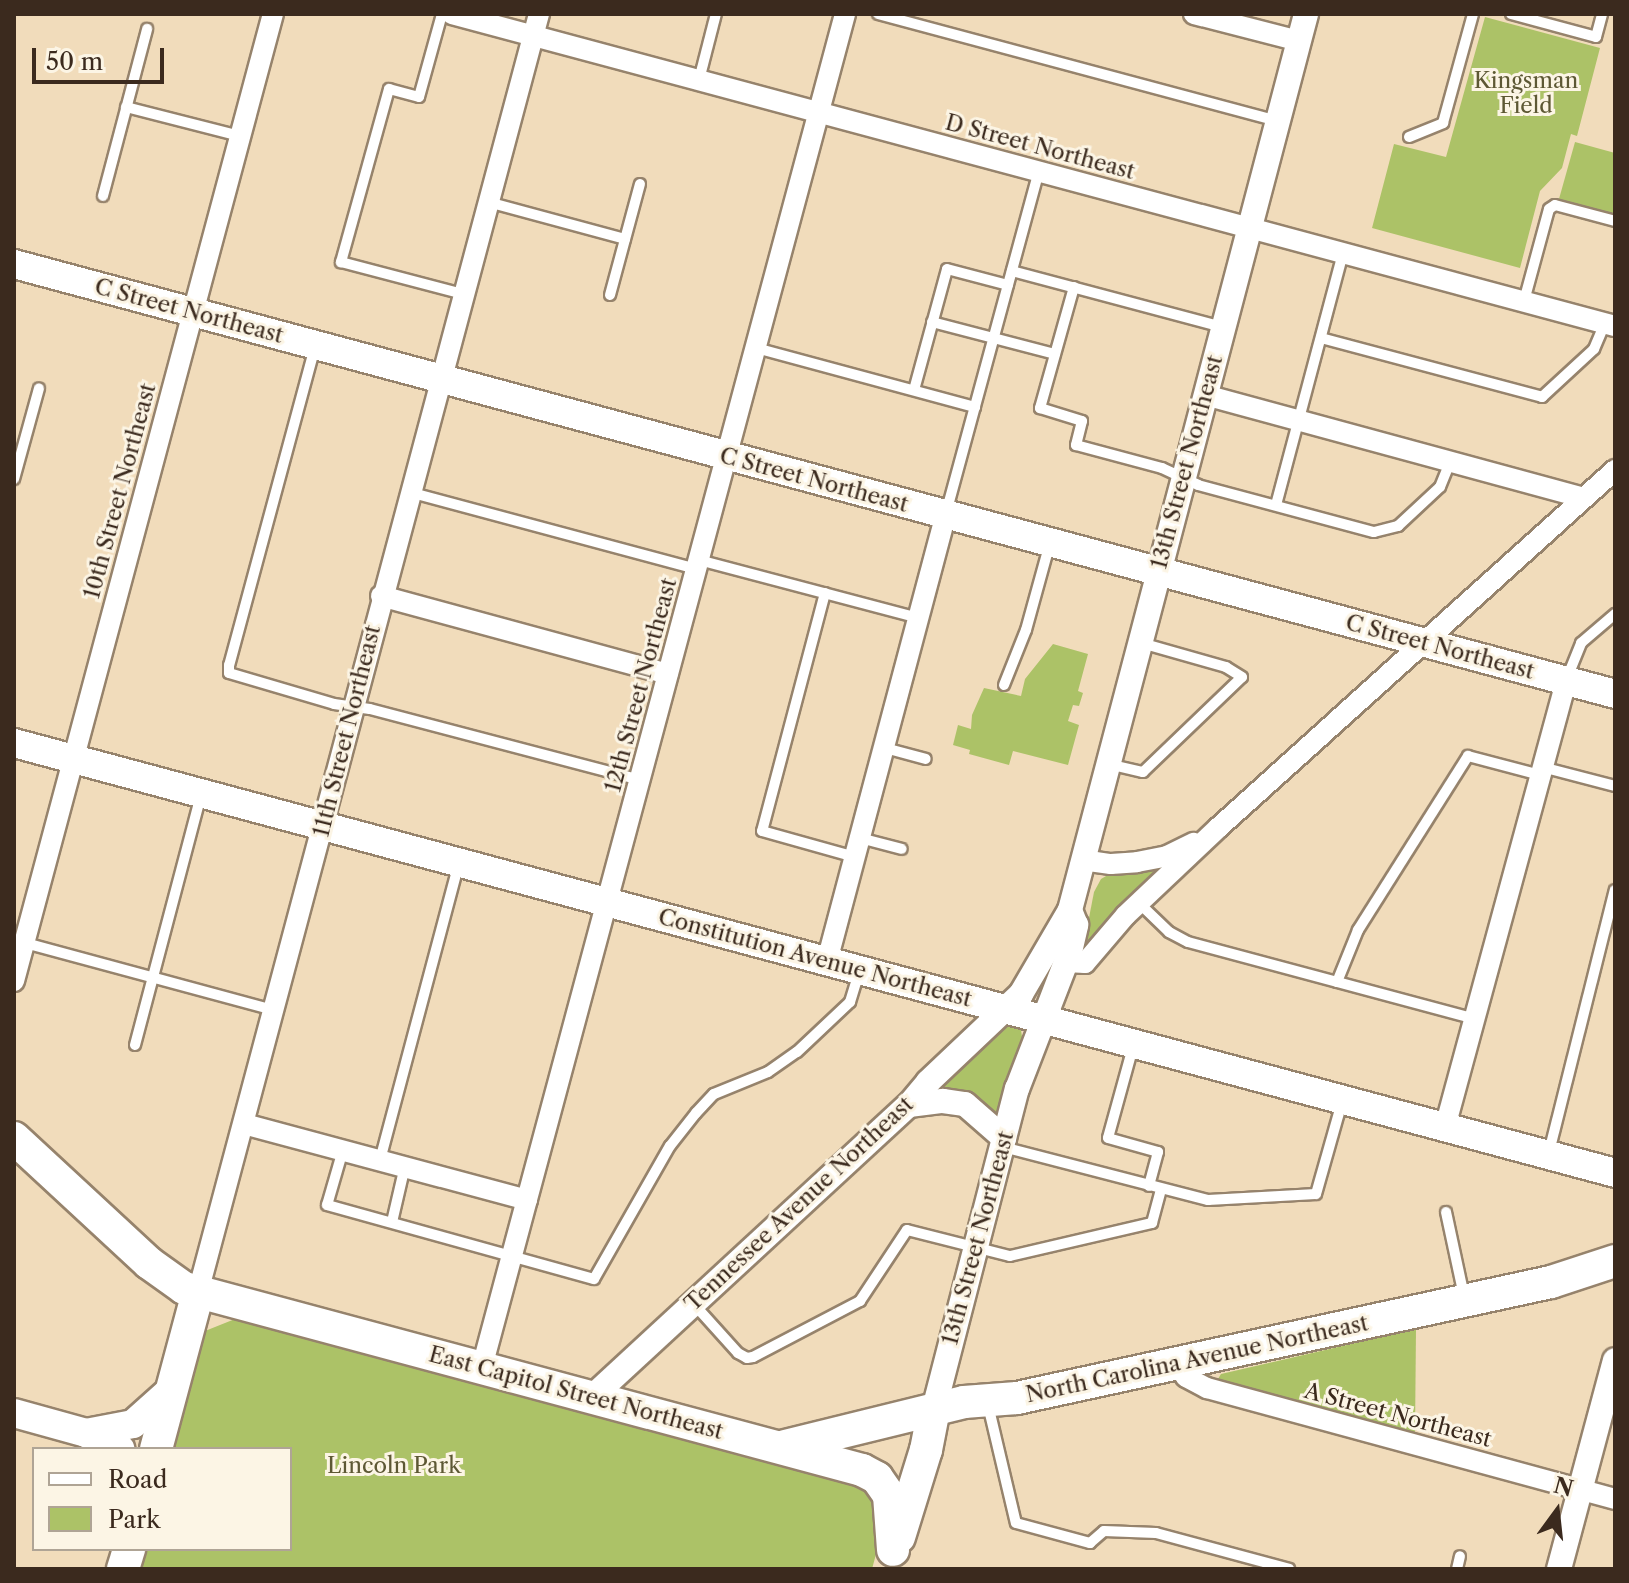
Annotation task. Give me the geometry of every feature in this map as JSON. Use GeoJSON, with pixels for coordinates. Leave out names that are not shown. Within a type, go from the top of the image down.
{"type":"FeatureCollection","features":[{"type":"Feature","properties":{"kind":"main road","name":"C Street Northeast"},"geometry":{"type":"LineString","coordinates":[[14,264],[1615,694]]}},
{"type":"Feature","properties":{"kind":"main road","name":"Constitution Avenue Northeast"},"geometry":{"type":"LineString","coordinates":[[14,743],[1615,1173]]}},
{"type":"Feature","properties":{"kind":"main road","name":"East Capitol Street Northeast"},"geometry":{"type":"LineString","coordinates":[[14,1138],[149,1263],[174,1282],[198,1292],[862,1470],[877,1478],[891,1502],[890,1560]]}},
{"type":"Feature","properties":{"kind":"main road","name":"North Carolina Avenue Northeast"},"geometry":{"type":"LineString","coordinates":[[778,1448],[914,1417],[934,1409],[987,1399],[1017,1398],[1551,1282],[1615,1261]]}},
{"type":"Feature","properties":{"kind":"main road","name":"11th Street Northeast"},"geometry":{"type":"LineString","coordinates":[[157,1447],[198,1292]]}},
{"type":"Feature","properties":{"kind":"main road"},"geometry":{"type":"LineString","coordinates":[[86,1433],[133,1424],[171,1390]]}},
{"type":"Feature","properties":{"kind":"main road","name":"13th Street Northeast"},"geometry":{"type":"LineString","coordinates":[[890,1560],[906,1519],[934,1409]]}},
{"type":"Feature","properties":{"kind":"main road"},"geometry":{"type":"LineString","coordinates":[[14,1413],[86,1433],[117,1447]]}},
{"type":"Feature","properties":{"kind":"street","name":"10th Street Northeast"},"geometry":{"type":"LineString","coordinates":[[14,981],[22,933],[73,759],[273,14]]}},
{"type":"Feature","properties":{"kind":"street","name":"D Street Northeast"},"geometry":{"type":"LineString","coordinates":[[452,14],[1610,324]]}},
{"type":"Feature","properties":{"kind":"street","name":"11th Street Northeast"},"geometry":{"type":"LineString","coordinates":[[198,1292],[381,596],[539,14]]}},
{"type":"Feature","properties":{"kind":"street","name":"12th Street Northeast"},"geometry":{"type":"LineString","coordinates":[[482,1367],[845,14]]}},
{"type":"Feature","properties":{"kind":"street"},"geometry":{"type":"LineString","coordinates":[[1194,14],[1299,41]]}},
{"type":"Feature","properties":{"kind":"street","name":"13th Street Northeast"},"geometry":{"type":"LineString","coordinates":[[1006,1009],[1032,979],[1070,910],[1306,14]]}},
{"type":"Feature","properties":{"kind":"street"},"geometry":{"type":"LineString","coordinates":[[1205,395],[1583,498]]}},
{"type":"Feature","properties":{"kind":"street"},"geometry":{"type":"LineString","coordinates":[[1066,962],[1085,963],[1139,903],[1218,828],[1615,470]]}},
{"type":"Feature","properties":{"kind":"street"},"geometry":{"type":"LineString","coordinates":[[827,961],[946,515]]}},
{"type":"Feature","properties":{"kind":"street"},"geometry":{"type":"LineString","coordinates":[[381,596],[668,674]]}},
{"type":"Feature","properties":{"kind":"street"},"geometry":{"type":"LineString","coordinates":[[1445,1127],[1566,681]]}},
{"type":"Feature","properties":{"kind":"street"},"geometry":{"type":"LineString","coordinates":[[1082,860],[1122,864],[1167,856],[1218,828]]}},
{"type":"Feature","properties":{"kind":"street","name":"13th Street Northeast"},"geometry":{"type":"LineString","coordinates":[[934,1409],[1021,1076],[1066,962],[1076,925],[1070,910]]}},
{"type":"Feature","properties":{"kind":"street","name":"Tennessee Avenue Northeast"},"geometry":{"type":"LineString","coordinates":[[591,1398],[909,1105],[928,1082],[1006,1009]]}},
{"type":"Feature","properties":{"kind":"street"},"geometry":{"type":"LineString","coordinates":[[909,1105],[943,1101],[965,1104],[1003,1143]]}},
{"type":"Feature","properties":{"kind":"street"},"geometry":{"type":"LineString","coordinates":[[244,1124],[527,1200]]}},
{"type":"Feature","properties":{"kind":"street"},"geometry":{"type":"LineString","coordinates":[[1559,1569],[1615,1360]]}},
{"type":"Feature","properties":{"kind":"street","name":"A Street Northeast"},"geometry":{"type":"LineString","coordinates":[[1177,1364],[1186,1377],[1207,1388],[1615,1499]]}},
{"type":"Feature","properties":{"kind":"lane"},"geometry":{"type":"LineString","coordinates":[[442,14],[419,97],[389,89],[341,262],[463,294]]}},
{"type":"Feature","properties":{"kind":"lane"},"geometry":{"type":"LineString","coordinates":[[699,80],[716,14]]}},
{"type":"Feature","properties":{"kind":"lane"},"geometry":{"type":"LineString","coordinates":[[878,14],[1277,121]]}},
{"type":"Feature","properties":{"kind":"lane"},"geometry":{"type":"LineString","coordinates":[[1409,137],[1443,123],[1473,14]]}},
{"type":"Feature","properties":{"kind":"lane"},"geometry":{"type":"LineString","coordinates":[[1511,14],[1596,37],[1602,14]]}},
{"type":"Feature","properties":{"kind":"lane"},"geometry":{"type":"LineString","coordinates":[[103,196],[147,29]]}},
{"type":"Feature","properties":{"kind":"lane"},"geometry":{"type":"LineString","coordinates":[[126,107],[240,136]]}},
{"type":"Feature","properties":{"kind":"lane"},"geometry":{"type":"LineString","coordinates":[[946,515],[1039,171]]}},
{"type":"Feature","properties":{"kind":"lane"},"geometry":{"type":"LineString","coordinates":[[610,295],[640,184]]}},
{"type":"Feature","properties":{"kind":"lane"},"geometry":{"type":"LineString","coordinates":[[488,202],[625,239]]}},
{"type":"Feature","properties":{"kind":"lane"},"geometry":{"type":"LineString","coordinates":[[1524,301],[1549,209],[1555,205],[1615,221]]}},
{"type":"Feature","properties":{"kind":"lane"},"geometry":{"type":"LineString","coordinates":[[1276,505],[1343,253]]}},
{"type":"Feature","properties":{"kind":"lane"},"geometry":{"type":"LineString","coordinates":[[914,390],[947,269],[1008,285]]}},
{"type":"Feature","properties":{"kind":"lane"},"geometry":{"type":"LineString","coordinates":[[1012,271],[1223,327]]}},
{"type":"Feature","properties":{"kind":"lane"},"geometry":{"type":"LineString","coordinates":[[1074,287],[1040,408],[1082,421],[1076,445],[1374,532],[1398,526],[1440,487],[1450,462]]}},
{"type":"Feature","properties":{"kind":"lane"},"geometry":{"type":"LineString","coordinates":[[932,322],[1055,354]]}},
{"type":"Feature","properties":{"kind":"lane"},"geometry":{"type":"LineString","coordinates":[[1321,338],[1542,397],[1594,349],[1610,324]]}},
{"type":"Feature","properties":{"kind":"lane"},"geometry":{"type":"LineString","coordinates":[[315,345],[228,671],[235,677],[640,780]]}},
{"type":"Feature","properties":{"kind":"lane"},"geometry":{"type":"LineString","coordinates":[[756,348],[975,407]]}},
{"type":"Feature","properties":{"kind":"lane"},"geometry":{"type":"LineString","coordinates":[[14,479],[39,388]]}},
{"type":"Feature","properties":{"kind":"lane"},"geometry":{"type":"LineString","coordinates":[[409,492],[919,618]]}},
{"type":"Feature","properties":{"kind":"lane"},"geometry":{"type":"LineString","coordinates":[[1004,685],[1026,630],[1050,543]]}},
{"type":"Feature","properties":{"kind":"lane"},"geometry":{"type":"LineString","coordinates":[[825,593],[762,831],[858,847],[902,849]]}},
{"type":"Feature","properties":{"kind":"lane"},"geometry":{"type":"LineString","coordinates":[[1566,681],[1581,643],[1615,614]]}},
{"type":"Feature","properties":{"kind":"lane"},"geometry":{"type":"LineString","coordinates":[[1107,763],[1143,772],[1242,677],[1226,667],[1139,643]]}},
{"type":"Feature","properties":{"kind":"lane"},"geometry":{"type":"LineString","coordinates":[[885,748],[926,759]]}},
{"type":"Feature","properties":{"kind":"lane"},"geometry":{"type":"LineString","coordinates":[[1337,982],[1358,930],[1468,756],[1615,786]]}},
{"type":"Feature","properties":{"kind":"lane"},"geometry":{"type":"LineString","coordinates":[[135,1045],[202,793]]}},
{"type":"Feature","properties":{"kind":"lane"},"geometry":{"type":"LineString","coordinates":[[380,1160],[460,862]]}},
{"type":"Feature","properties":{"kind":"lane"},"geometry":{"type":"LineString","coordinates":[[1548,1155],[1615,890]]}},
{"type":"Feature","properties":{"kind":"lane"},"geometry":{"type":"LineString","coordinates":[[1139,903],[1180,939],[1475,1019]]}},
{"type":"Feature","properties":{"kind":"lane"},"geometry":{"type":"LineString","coordinates":[[22,933],[153,979],[274,1010]]}},
{"type":"Feature","properties":{"kind":"lane"},"geometry":{"type":"LineString","coordinates":[[343,1150],[327,1205],[594,1279],[670,1146],[696,1113],[714,1094],[768,1072],[797,1052],[850,1002],[860,970]]}},
{"type":"Feature","properties":{"kind":"lane"},"geometry":{"type":"LineString","coordinates":[[1134,1044],[1108,1138],[1158,1152],[1149,1186]]}},
{"type":"Feature","properties":{"kind":"lane"},"geometry":{"type":"LineString","coordinates":[[1003,1143],[1149,1186],[1222,1202],[1316,1194],[1342,1100]]}},
{"type":"Feature","properties":{"kind":"lane"},"geometry":{"type":"LineString","coordinates":[[392,1222],[405,1166]]}},
{"type":"Feature","properties":{"kind":"lane"},"geometry":{"type":"LineString","coordinates":[[692,1302],[747,1358],[860,1301],[907,1230],[1010,1256],[1152,1223],[1161,1189]]}},
{"type":"Feature","properties":{"kind":"lane"},"geometry":{"type":"LineString","coordinates":[[1446,1212],[1465,1301]]}},
{"type":"Feature","properties":{"kind":"lane"},"geometry":{"type":"LineString","coordinates":[[987,1399],[1016,1523],[1090,1543],[1104,1531],[1156,1533],[1289,1569]]}},
{"type":"Feature","properties":{"kind":"lane"},"geometry":{"type":"LineString","coordinates":[[1457,1569],[1460,1556]]}},
{"type":"Feature","properties":{"kind":"green space","name":"Kingsman Field"},"geometry":{"type":"Polygon","coordinates":[[[1485,17],[1600,48],[1577,136],[1571,134],[1562,168],[1540,191],[1520,268],[1372,228],[1394,144],[1446,157],[1485,17]]]}},
{"type":"Feature","properties":{"kind":"green space"},"geometry":{"type":"Polygon","coordinates":[[[1575,142],[1615,153],[1615,215],[1559,199],[1575,142]]]}},
{"type":"Feature","properties":{"kind":"green space"},"geometry":{"type":"Polygon","coordinates":[[[1053,644],[1088,654],[1078,691],[1083,693],[1079,706],[1073,705],[1068,721],[1079,725],[1068,765],[1013,751],[1009,765],[969,754],[970,750],[953,745],[958,725],[971,729],[972,715],[984,688],[1021,696],[1025,679],[1053,644]]]}},
{"type":"Feature","properties":{"kind":"green space"},"geometry":{"type":"Polygon","coordinates":[[[1172,863],[1082,954],[1094,892],[1101,879],[1113,872],[1172,863]]]}},
{"type":"Feature","properties":{"kind":"green space"},"geometry":{"type":"Polygon","coordinates":[[[1008,1024],[1021,1030],[1023,1043],[997,1113],[933,1088],[1008,1024]]]}},
{"type":"Feature","properties":{"kind":"green space","name":"Lincoln Park"},"geometry":{"type":"Polygon","coordinates":[[[240,1317],[865,1485],[888,1510],[872,1569],[141,1569],[146,1551],[292,1551],[292,1447],[174,1447],[205,1331],[240,1317]]]}},
{"type":"Feature","properties":{"kind":"green space"},"geometry":{"type":"Polygon","coordinates":[[[1416,1329],[1415,1433],[1218,1379],[1221,1374],[1416,1329]]]}}]}
